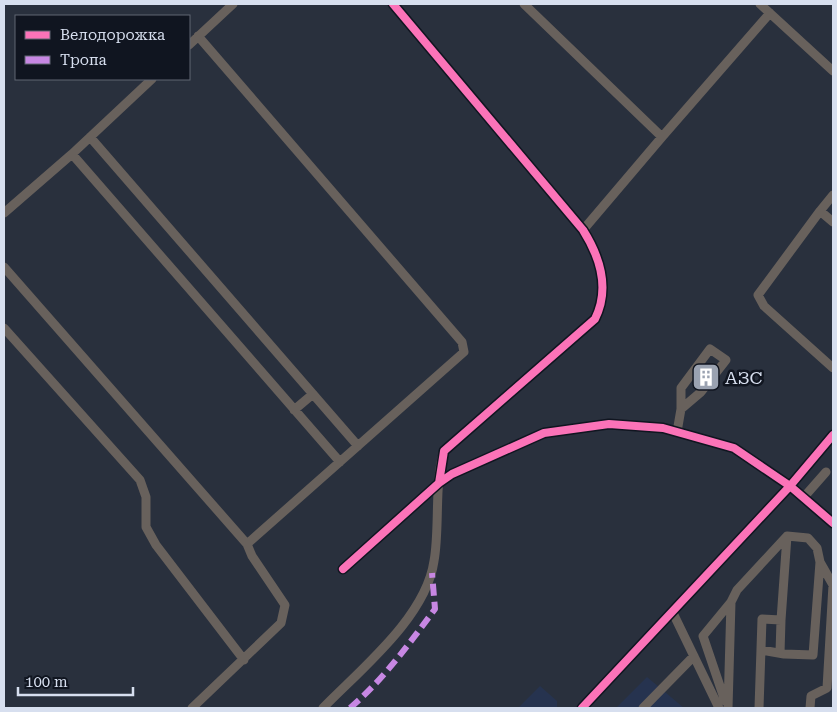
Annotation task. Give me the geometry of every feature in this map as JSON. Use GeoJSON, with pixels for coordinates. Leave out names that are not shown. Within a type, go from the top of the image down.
{"type":"FeatureCollection","features":[{"type":"Feature","properties":{"kind":"street"},"geometry":{"type":"LineString","coordinates":[[190,44],[233,4]]}},
{"type":"Feature","properties":{"kind":"street"},"geometry":{"type":"LineString","coordinates":[[323,708],[397,633],[429,584],[434,562],[439,483],[444,451],[595,319],[600,308],[603,287],[599,263],[583,230],[392,4]]}},
{"type":"Feature","properties":{"kind":"street"},"geometry":{"type":"LineString","coordinates":[[524,4],[662,137]]}},
{"type":"Feature","properties":{"kind":"street"},"geometry":{"type":"LineString","coordinates":[[760,4],[833,71]]}},
{"type":"Feature","properties":{"kind":"street"},"geometry":{"type":"LineString","coordinates":[[583,230],[770,13]]}},
{"type":"Feature","properties":{"kind":"street"},"geometry":{"type":"LineString","coordinates":[[198,36],[462,342],[464,352],[247,544]]}},
{"type":"Feature","properties":{"kind":"street"},"geometry":{"type":"LineString","coordinates":[[4,213],[72,154],[151,80]]}},
{"type":"Feature","properties":{"kind":"street"},"geometry":{"type":"LineString","coordinates":[[90,137],[358,446]]}},
{"type":"Feature","properties":{"kind":"street"},"geometry":{"type":"LineString","coordinates":[[72,154],[340,462]]}},
{"type":"Feature","properties":{"kind":"street"},"geometry":{"type":"LineString","coordinates":[[833,195],[758,295],[764,306],[833,368]]}},
{"type":"Feature","properties":{"kind":"street"},"geometry":{"type":"LineString","coordinates":[[820,211],[833,222]]}},
{"type":"Feature","properties":{"kind":"street"},"geometry":{"type":"LineString","coordinates":[[4,267],[247,544],[252,556],[285,605],[281,623],[192,708]]}},
{"type":"Feature","properties":{"kind":"street"},"geometry":{"type":"LineString","coordinates":[[4,328],[140,480],[146,497],[146,527],[156,545],[244,660]]}},
{"type":"Feature","properties":{"kind":"street"},"geometry":{"type":"LineString","coordinates":[[677,432],[681,409],[681,388],[710,349],[726,360],[701,392],[681,409]]}},
{"type":"Feature","properties":{"kind":"street"},"geometry":{"type":"LineString","coordinates":[[294,410],[313,394]]}},
{"type":"Feature","properties":{"kind":"street"},"geometry":{"type":"LineString","coordinates":[[343,569],[439,483],[452,474],[544,432],[609,424],[663,428],[734,448],[790,486],[833,523]]}},
{"type":"Feature","properties":{"kind":"street"},"geometry":{"type":"LineString","coordinates":[[584,706],[790,486],[833,435]]}},
{"type":"Feature","properties":{"kind":"street"},"geometry":{"type":"LineString","coordinates":[[804,497],[826,472]]}},
{"type":"Feature","properties":{"kind":"street"},"geometry":{"type":"LineString","coordinates":[[787,536],[808,538],[817,548],[820,562],[813,655]]}},
{"type":"Feature","properties":{"kind":"street"},"geometry":{"type":"LineString","coordinates":[[727,708],[703,636],[731,602],[738,590],[787,536]]}},
{"type":"Feature","properties":{"kind":"street"},"geometry":{"type":"LineString","coordinates":[[780,653],[787,536]]}},
{"type":"Feature","properties":{"kind":"street"},"geometry":{"type":"LineString","coordinates":[[810,708],[811,696],[827,688],[831,665],[833,585],[820,562]]}},
{"type":"Feature","properties":{"kind":"street"},"geometry":{"type":"LineString","coordinates":[[727,708],[731,602]]}},
{"type":"Feature","properties":{"kind":"street"},"geometry":{"type":"LineString","coordinates":[[673,612],[719,708]]}},
{"type":"Feature","properties":{"kind":"street"},"geometry":{"type":"LineString","coordinates":[[759,708],[762,620],[781,620]]}},
{"type":"Feature","properties":{"kind":"street"},"geometry":{"type":"LineString","coordinates":[[761,650],[813,655],[831,665]]}},
{"type":"Feature","properties":{"kind":"street"},"geometry":{"type":"LineString","coordinates":[[643,708],[694,656]]}},
{"type":"Feature","properties":{"kind":"shaded area"},"geometry":{"type":"Polygon","coordinates":[[[647,677],[684,708],[616,708],[647,677]]]}},
{"type":"Feature","properties":{"kind":"shaded area"},"geometry":{"type":"Polygon","coordinates":[[[540,686],[557,701],[557,708],[518,708],[540,686]]]}},
{"type":"Feature","properties":{"kind":"marked path"},"geometry":{"type":"LineString","coordinates":[[350,708],[385,674],[435,609],[432,573]]}},
{"type":"Feature","properties":{"kind":"cycle path"},"geometry":{"type":"LineString","coordinates":[[393,4],[583,230],[594,251],[601,273],[602,296],[595,319],[444,451],[439,483]]}},
{"type":"Feature","properties":{"kind":"cycle path"},"geometry":{"type":"LineString","coordinates":[[343,569],[439,483],[452,474],[544,433],[609,424],[663,428],[734,448],[790,486],[833,523]]}},
{"type":"Feature","properties":{"kind":"cycle path"},"geometry":{"type":"LineString","coordinates":[[582,708],[790,486],[833,435]]}},
{"type":"Feature","properties":{"kind":"place","name":"АЗС"},"geometry":{"type":"Point","coordinates":[706,377]}}]}
